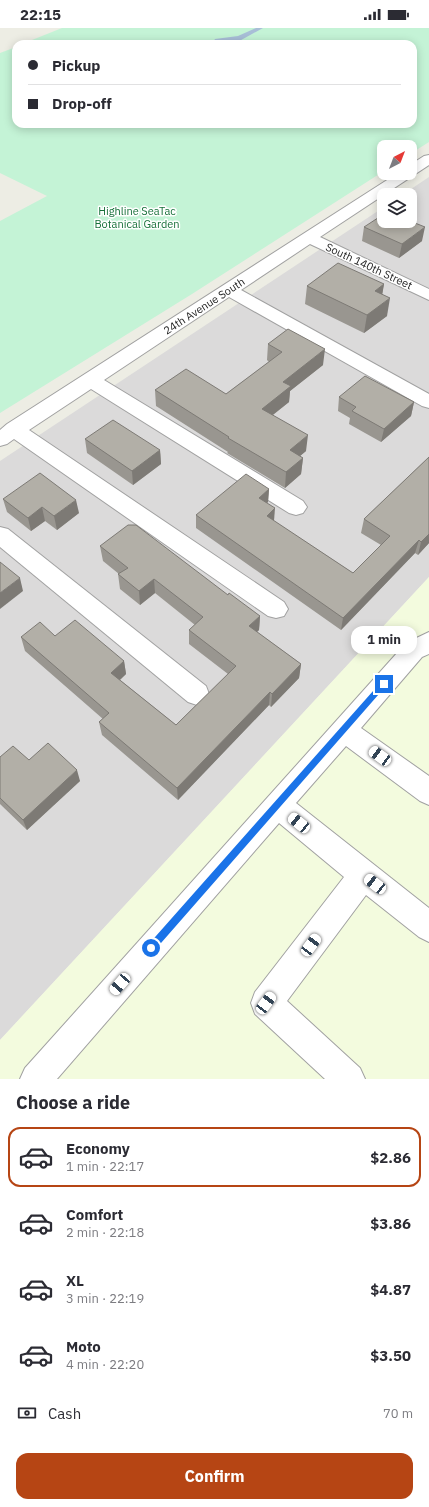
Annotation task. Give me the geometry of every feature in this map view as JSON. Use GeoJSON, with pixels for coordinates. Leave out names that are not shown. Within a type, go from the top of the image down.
{"type":"FeatureCollection","features":[{"type":"Feature","properties":{"kind":"street","name":"24th Avenue South"},"geometry":{"type":"LineString","coordinates":[[417,167],[429,159]]}},
{"type":"Feature","properties":{"kind":"street","name":"24th Avenue South"},"geometry":{"type":"LineString","coordinates":[[7,434],[397,180]]}},
{"type":"Feature","properties":{"kind":"street","name":"South 140th Street"},"geometry":{"type":"LineString","coordinates":[[309,238],[429,295]]}},
{"type":"Feature","properties":{"kind":"street"},"geometry":{"type":"LineString","coordinates":[[229,290],[429,402]]}},
{"type":"Feature","properties":{"kind":"street"},"geometry":{"type":"LineString","coordinates":[[90,380],[296,507]]}},
{"type":"Feature","properties":{"kind":"street"},"geometry":{"type":"LineString","coordinates":[[7,434],[276,609]]}},
{"type":"Feature","properties":{"kind":"street"},"geometry":{"type":"LineString","coordinates":[[0,535],[196,694]]}},
{"type":"Feature","properties":{"kind":"street"},"geometry":{"type":"LineString","coordinates":[[36,1079],[414,650],[429,642]]}},
{"type":"Feature","properties":{"kind":"street"},"geometry":{"type":"LineString","coordinates":[[344,730],[429,792]]}},
{"type":"Feature","properties":{"kind":"street"},"geometry":{"type":"LineString","coordinates":[[277,806],[429,927]]}},
{"type":"Feature","properties":{"kind":"street"},"geometry":{"type":"LineString","coordinates":[[350,1079],[266,1003],[364,876]]}},
{"type":"Feature","properties":{"kind":"shaded area"},"geometry":{"type":"Polygon","coordinates":[[[429,177],[429,577],[0,1040],[0,461],[377,212],[377,228],[417,228],[417,188],[412,188],[429,177]]]}},
{"type":"Feature","properties":{"kind":"shaded area"},"geometry":{"type":"Polygon","coordinates":[[[429,577],[429,1079],[0,1079],[0,1040],[429,577]]]}},
{"type":"Feature","properties":{"kind":"green space","name":"Highline SeaTac Botanical Garden"},"geometry":{"type":"Polygon","coordinates":[[[62,28],[429,28],[429,142],[417,150],[417,140],[377,140],[377,175],[192,294],[0,413],[0,221],[47,196],[0,173],[0,53],[12,48],[12,128],[417,128],[417,40],[32,40],[62,28]]]}},
{"type":"Feature","properties":{"kind":"water"},"geometry":{"type":"Polygon","coordinates":[[[256,28],[263,28],[241,40],[214,40],[238,36],[256,28]]]}},
{"type":"Feature","properties":{"kind":"building"},"geometry":{"type":"Polygon","coordinates":[[[377,219],[377,228],[417,228],[417,224],[425,227],[402,244],[364,227],[377,219]]]}},
{"type":"Feature","properties":{"kind":"building"},"geometry":{"type":"Polygon","coordinates":[[[338,263],[384,284],[375,291],[390,298],[367,315],[307,286],[338,263]]]}},
{"type":"Feature","properties":{"kind":"building"},"geometry":{"type":"Polygon","coordinates":[[[288,329],[325,349],[283,382],[291,386],[262,409],[308,435],[290,450],[303,458],[286,472],[228,438],[229,437],[155,390],[186,369],[226,394],[282,352],[268,344],[288,329]]]}},
{"type":"Feature","properties":{"kind":"building"},"geometry":{"type":"Polygon","coordinates":[[[365,376],[414,402],[384,429],[352,411],[356,407],[339,397],[365,376]]]}},
{"type":"Feature","properties":{"kind":"building"},"geometry":{"type":"Polygon","coordinates":[[[113,420],[160,450],[132,471],[85,439],[113,420]]]}},
{"type":"Feature","properties":{"kind":"building"},"geometry":{"type":"Polygon","coordinates":[[[429,457],[429,534],[421,542],[419,540],[343,618],[196,515],[246,474],[269,489],[259,498],[275,508],[267,516],[353,573],[390,536],[364,519],[429,457]]]}},
{"type":"Feature","properties":{"kind":"building"},"geometry":{"type":"Polygon","coordinates":[[[40,473],[76,500],[54,516],[42,507],[28,518],[3,499],[40,473]]]}},
{"type":"Feature","properties":{"kind":"building"},"geometry":{"type":"Polygon","coordinates":[[[128,525],[136,525],[228,595],[229,593],[260,616],[249,626],[301,664],[272,694],[270,692],[177,788],[99,722],[109,713],[21,637],[40,622],[55,636],[75,620],[124,661],[111,673],[176,725],[236,666],[189,630],[203,617],[154,579],[139,591],[118,574],[128,568],[100,546],[128,525]]]}},
{"type":"Feature","properties":{"kind":"building"},"geometry":{"type":"Polygon","coordinates":[[[0,562],[20,578],[0,593],[0,562]]]}},
{"type":"Feature","properties":{"kind":"building"},"geometry":{"type":"Polygon","coordinates":[[[48,743],[77,770],[23,820],[0,798],[0,757],[13,746],[29,760],[48,743]]]}},
{"type":"Feature","properties":{"kind":"route"},"geometry":{"type":"LineString","coordinates":[[151,948],[384,684]]}}]}
